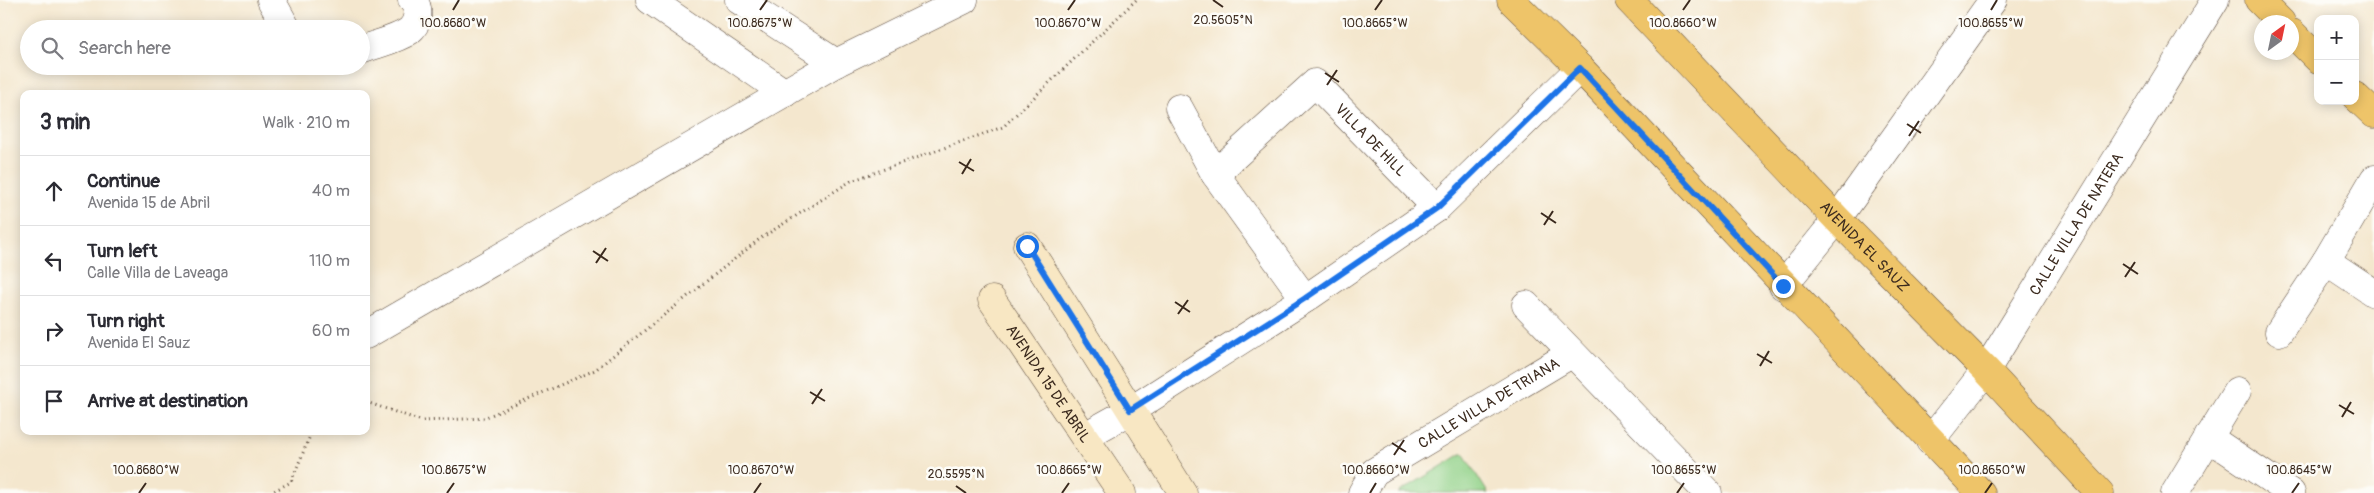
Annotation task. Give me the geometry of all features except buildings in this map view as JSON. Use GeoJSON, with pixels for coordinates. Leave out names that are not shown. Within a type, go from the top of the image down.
{"type":"FeatureCollection","features":[{"type":"Feature","properties":{"kind":"main road"},"geometry":{"type":"LineString","coordinates":[[1511,0],[1580,68],[1783,286],[1981,493]]}},
{"type":"Feature","properties":{"kind":"main road","name":"AVENIDA EL SAUZ"},"geometry":{"type":"LineString","coordinates":[[1629,0],[1837,219],[1986,370],[2100,493]]}},
{"type":"Feature","properties":{"kind":"main road"},"geometry":{"type":"LineString","coordinates":[[2259,0],[2274,15]]}},
{"type":"Feature","properties":{"kind":"main road"},"geometry":{"type":"LineString","coordinates":[[2299,39],[2314,54]]}},
{"type":"Feature","properties":{"kind":"main road"},"geometry":{"type":"LineString","coordinates":[[2359,100],[2374,114]]}},
{"type":"Feature","properties":{"kind":"main road"},"geometry":{"type":"LineString","coordinates":[[1027,246],[1183,493]]}},
{"type":"Feature","properties":{"kind":"main road","name":"AVENIDA 15 DE ABRIL"},"geometry":{"type":"LineString","coordinates":[[992,300],[1122,493]]}},
{"type":"Feature","properties":{"kind":"street"},"geometry":{"type":"LineString","coordinates":[[271,0],[282,20]]}},
{"type":"Feature","properties":{"kind":"street"},"geometry":{"type":"LineString","coordinates":[[370,46],[408,31],[418,15],[417,8],[412,0]]}},
{"type":"Feature","properties":{"kind":"street"},"geometry":{"type":"LineString","coordinates":[[650,0],[785,93]]}},
{"type":"Feature","properties":{"kind":"street"},"geometry":{"type":"LineString","coordinates":[[739,0],[836,63]]}},
{"type":"Feature","properties":{"kind":"street"},"geometry":{"type":"LineString","coordinates":[[370,333],[836,63],[964,0]]}},
{"type":"Feature","properties":{"kind":"street"},"geometry":{"type":"LineString","coordinates":[[1783,286],[1837,219],[1993,0]]}},
{"type":"Feature","properties":{"kind":"street","name":"CALLE VILLA DE NATERA"},"geometry":{"type":"LineString","coordinates":[[1930,441],[1986,370],[2215,0]]}},
{"type":"Feature","properties":{"kind":"street"},"geometry":{"type":"LineString","coordinates":[[1085,436],[1130,410],[1304,299],[1437,208],[1580,68]]}},
{"type":"Feature","properties":{"kind":"street","name":"VILLA DE HILL"},"geometry":{"type":"LineString","coordinates":[[1215,174],[1315,83],[1437,208]]}},
{"type":"Feature","properties":{"kind":"street"},"geometry":{"type":"LineString","coordinates":[[1179,108],[1215,174],[1304,299]]}},
{"type":"Feature","properties":{"kind":"street"},"geometry":{"type":"LineString","coordinates":[[2279,332],[2326,261],[2374,179]]}},
{"type":"Feature","properties":{"kind":"street"},"geometry":{"type":"LineString","coordinates":[[2326,261],[2374,293]]}},
{"type":"Feature","properties":{"kind":"street","name":"CALLE VILLA DE TRIANA"},"geometry":{"type":"LineString","coordinates":[[1526,304],[1571,354],[1708,493]]}},
{"type":"Feature","properties":{"kind":"street","name":"CALLE VILLA DE TRIANA"},"geometry":{"type":"LineString","coordinates":[[1362,493],[1374,472],[1571,354]]}},
{"type":"Feature","properties":{"kind":"street"},"geometry":{"type":"LineString","coordinates":[[2175,493],[2237,390]]}},
{"type":"Feature","properties":{"kind":"street"},"geometry":{"type":"LineString","coordinates":[[2208,437],[2291,493]]}},
{"type":"Feature","properties":{"kind":"path"},"geometry":{"type":"LineString","coordinates":[[370,403],[422,421],[484,418],[595,370],[761,238],[851,181],[1003,127],[1136,0]]}},
{"type":"Feature","properties":{"kind":"path"},"geometry":{"type":"LineString","coordinates":[[270,493],[291,482],[310,435]]}},
{"type":"Feature","properties":{"kind":"green space"},"geometry":{"type":"Polygon","coordinates":[[[1463,453],[1488,493],[1398,493],[1463,453]]]}},
{"type":"Feature","properties":{"kind":"route"},"geometry":{"type":"LineString","coordinates":[[1027,246],[1130,410],[1304,299],[1437,208],[1580,68],[1783,286]]}}]}
